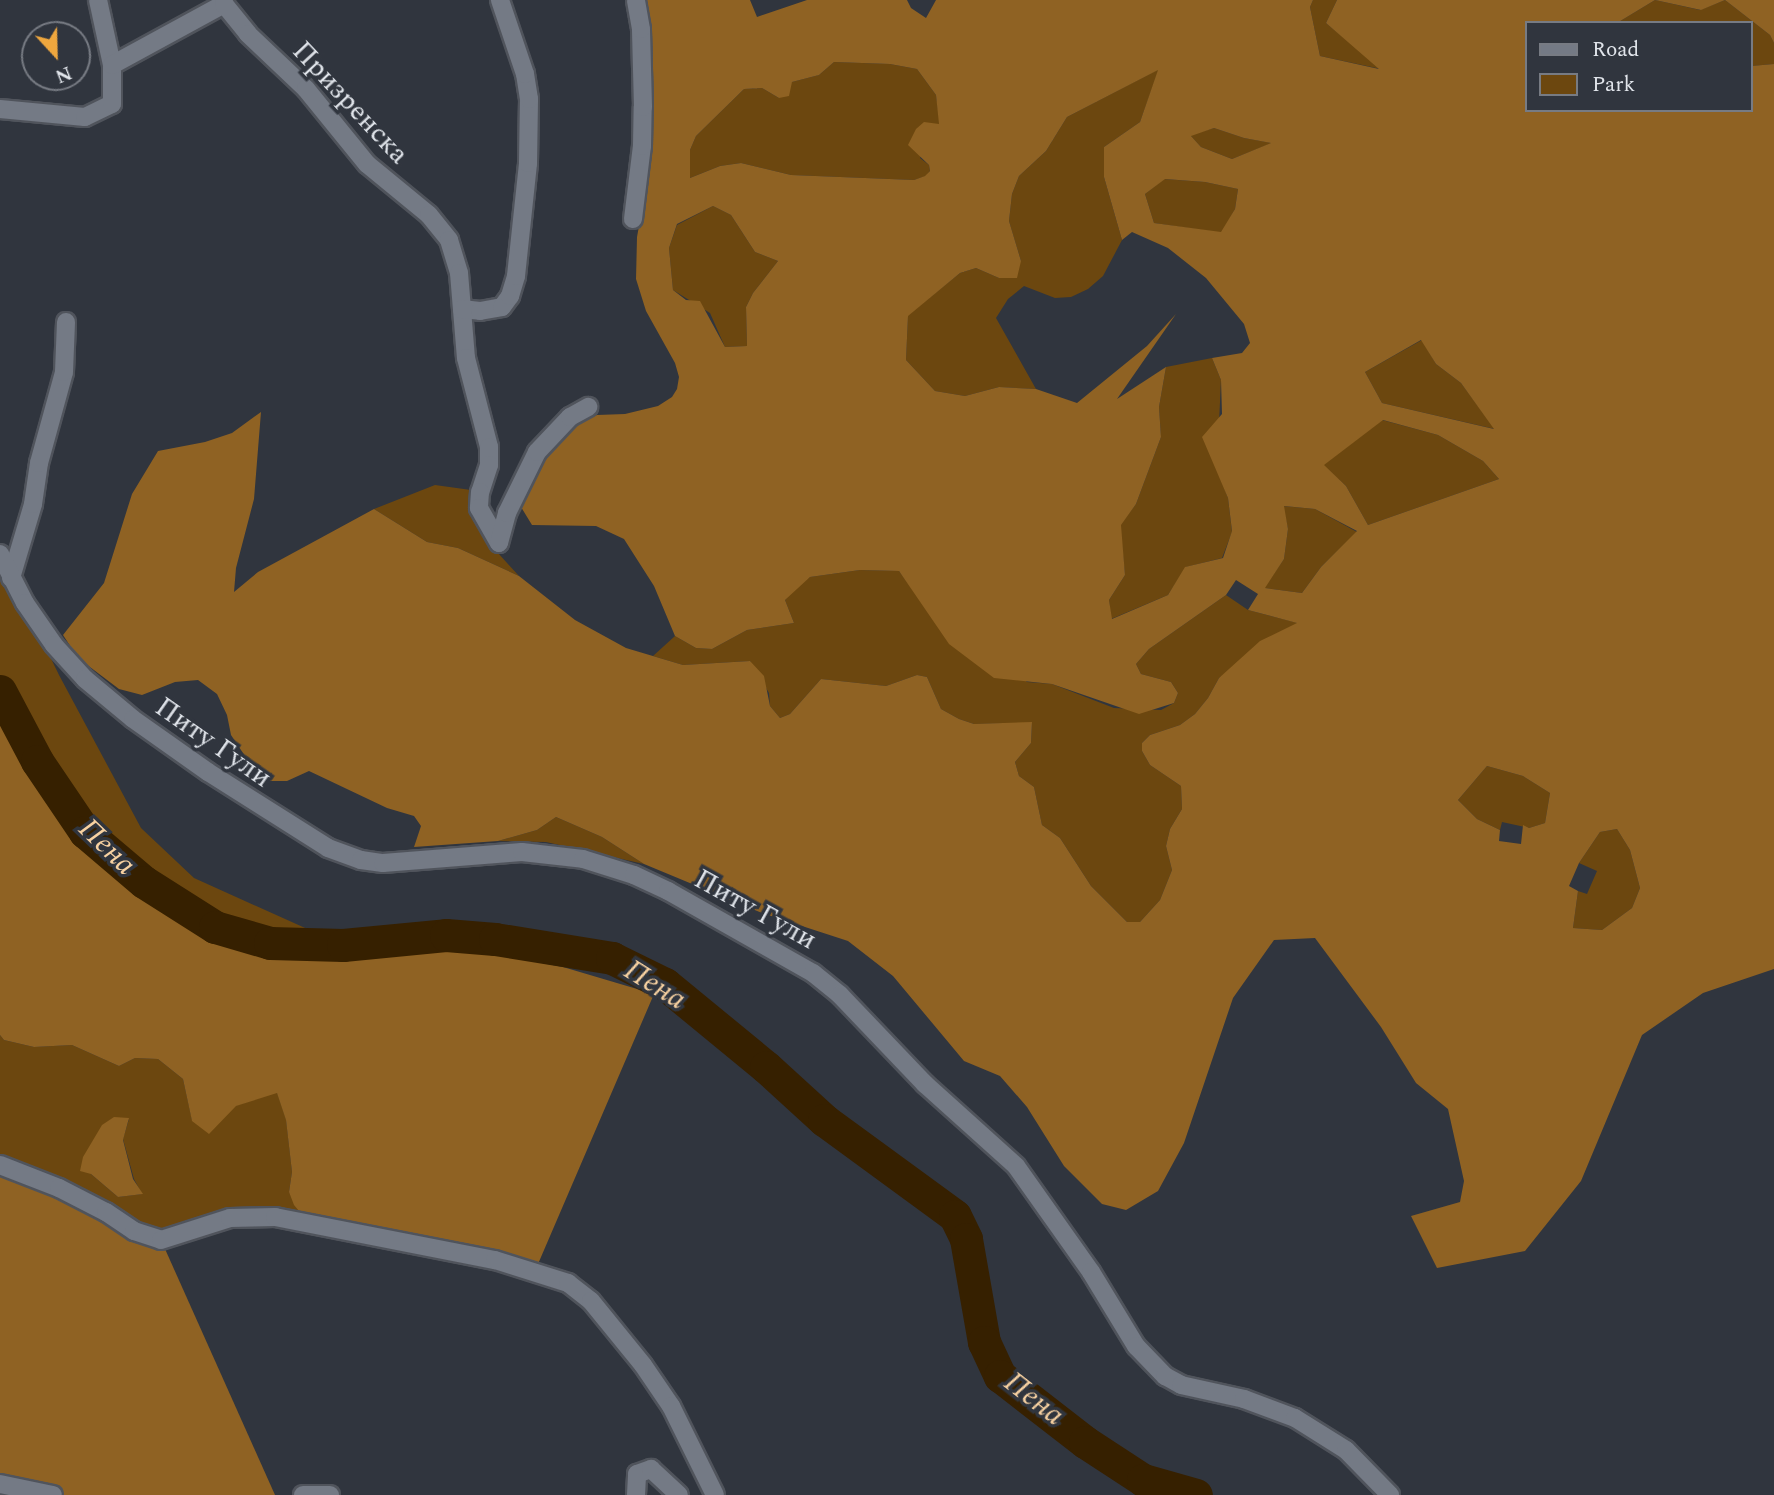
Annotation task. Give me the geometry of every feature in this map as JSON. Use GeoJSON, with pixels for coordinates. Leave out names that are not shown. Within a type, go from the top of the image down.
{"type":"FeatureCollection","features":[{"type":"Feature","properties":{"kind":"street"},"geometry":{"type":"LineString","coordinates":[[0,109],[85,117],[112,104],[112,65],[98,0]]}},
{"type":"Feature","properties":{"kind":"street"},"geometry":{"type":"LineString","coordinates":[[462,309],[480,312],[502,307],[510,296],[516,276],[528,163],[529,99],[524,74],[500,0]]}},
{"type":"Feature","properties":{"kind":"street"},"geometry":{"type":"LineString","coordinates":[[633,219],[640,171],[643,107],[641,29],[636,0]]}},
{"type":"Feature","properties":{"kind":"street","name":"Призренска"},"geometry":{"type":"LineString","coordinates":[[112,65],[224,4],[248,34],[306,89],[367,164],[429,215],[449,240],[459,274],[466,358],[489,447],[489,465],[480,492],[479,508],[499,543],[507,513],[537,452],[570,417],[588,407]]}},
{"type":"Feature","properties":{"kind":"street"},"geometry":{"type":"LineString","coordinates":[[11,578],[33,504],[39,463],[64,372],[66,322]]}},
{"type":"Feature","properties":{"kind":"street","name":"Питу Гули"},"geometry":{"type":"LineString","coordinates":[[0,554],[11,578],[54,645],[85,679],[133,719],[208,772],[328,848],[361,860],[383,863],[523,852],[583,859],[634,875],[668,891],[813,973],[840,995],[925,1084],[1016,1166],[1091,1272],[1136,1346],[1165,1376],[1181,1385],[1244,1399],[1295,1418],[1346,1450],[1391,1495]]}},
{"type":"Feature","properties":{"kind":"street"},"geometry":{"type":"LineString","coordinates":[[0,1165],[59,1188],[106,1212],[134,1231],[161,1240],[230,1218],[275,1217],[495,1260],[568,1283],[591,1301],[643,1365],[671,1406],[715,1495]]}},
{"type":"Feature","properties":{"kind":"street"},"geometry":{"type":"LineString","coordinates":[[636,1495],[637,1474],[651,1469],[679,1495]]}},
{"type":"Feature","properties":{"kind":"street"},"geometry":{"type":"LineString","coordinates":[[0,1484],[53,1495]]}},
{"type":"Feature","properties":{"kind":"street"},"geometry":{"type":"LineString","coordinates":[[303,1495],[330,1495]]}},
{"type":"Feature","properties":{"kind":"green space"},"geometry":{"type":"Polygon","coordinates":[[[1313,0],[1337,0],[1326,23],[1381,69],[1320,56],[1310,7],[1313,0]]]}},
{"type":"Feature","properties":{"kind":"green space"},"geometry":{"type":"Polygon","coordinates":[[[1655,0],[1700,10],[1725,0],[1752,21],[1620,21],[1655,0]]]}},
{"type":"Feature","properties":{"kind":"green space"},"geometry":{"type":"Polygon","coordinates":[[[1753,22],[1770,35],[1774,43],[1774,64],[1753,66],[1753,22]]]}},
{"type":"Feature","properties":{"kind":"green space"},"geometry":{"type":"Polygon","coordinates":[[[834,62],[890,64],[917,69],[936,95],[940,124],[920,158],[929,165],[930,171],[926,176],[914,180],[791,175],[741,163],[720,166],[690,178],[690,150],[696,136],[744,89],[762,88],[779,98],[792,82],[819,75],[834,62]]]}},
{"type":"Feature","properties":{"kind":"green space"},"geometry":{"type":"Polygon","coordinates":[[[1159,69],[1140,122],[1104,147],[1104,177],[1122,240],[1103,276],[1088,289],[1071,297],[1055,298],[1024,286],[1008,299],[996,318],[1036,389],[999,387],[965,396],[935,391],[906,360],[908,315],[960,273],[976,268],[999,278],[1021,261],[1009,221],[1012,194],[1019,176],[1046,151],[1067,117],[1159,69]]]}},
{"type":"Feature","properties":{"kind":"green space"},"geometry":{"type":"Polygon","coordinates":[[[1214,128],[1244,138],[1272,143],[1232,159],[1201,147],[1190,135],[1214,128]]]}},
{"type":"Feature","properties":{"kind":"green space"},"geometry":{"type":"Polygon","coordinates":[[[1164,179],[1205,182],[1238,189],[1235,209],[1222,233],[1154,223],[1145,194],[1164,179]]]}},
{"type":"Feature","properties":{"kind":"green space"},"geometry":{"type":"Polygon","coordinates":[[[713,206],[731,215],[755,252],[778,261],[753,293],[746,307],[747,346],[725,347],[710,313],[673,290],[669,248],[677,225],[713,206]]]}},
{"type":"Feature","properties":{"kind":"green space"},"geometry":{"type":"Polygon","coordinates":[[[1422,340],[1436,364],[1461,383],[1495,429],[1382,403],[1365,372],[1422,340]]]}},
{"type":"Feature","properties":{"kind":"green space"},"geometry":{"type":"Polygon","coordinates":[[[1212,358],[1221,380],[1217,468],[1228,498],[1232,532],[1222,558],[1186,567],[1168,595],[1111,619],[1109,600],[1125,575],[1120,525],[1136,504],[1161,437],[1159,407],[1166,367],[1212,358]]]}},
{"type":"Feature","properties":{"kind":"green space"},"geometry":{"type":"Polygon","coordinates":[[[1382,420],[1438,435],[1483,461],[1499,479],[1368,525],[1346,486],[1323,465],[1382,420]]]}},
{"type":"Feature","properties":{"kind":"green space"},"geometry":{"type":"Polygon","coordinates":[[[435,485],[471,490],[479,524],[488,542],[519,576],[458,548],[427,542],[374,509],[435,485]]]}},
{"type":"Feature","properties":{"kind":"green space"},"geometry":{"type":"Polygon","coordinates":[[[1283,506],[1315,509],[1357,532],[1321,567],[1302,593],[1264,588],[1284,559],[1288,529],[1283,506]]]}},
{"type":"Feature","properties":{"kind":"green space"},"geometry":{"type":"Polygon","coordinates":[[[0,554],[59,675],[141,828],[194,878],[343,945],[270,943],[215,927],[144,882],[85,832],[37,761],[0,691],[0,554]]]}},
{"type":"Feature","properties":{"kind":"green space"},"geometry":{"type":"Polygon","coordinates":[[[860,570],[899,571],[920,599],[1027,682],[1052,684],[1114,708],[1161,710],[1174,703],[1178,693],[1171,682],[1141,674],[1136,664],[1149,649],[1226,595],[1248,610],[1298,623],[1219,678],[1195,714],[1180,725],[1150,735],[1142,743],[1142,751],[1150,765],[1181,786],[1182,809],[1170,829],[1166,846],[1172,870],[1160,900],[1140,922],[1127,922],[1091,886],[1060,838],[1042,825],[1034,787],[1019,776],[1015,762],[1031,743],[1032,723],[974,724],[959,719],[941,709],[927,677],[917,675],[886,686],[821,679],[790,714],[780,718],[770,706],[769,693],[750,661],[683,665],[653,656],[675,636],[696,648],[712,649],[747,630],[794,623],[785,600],[795,588],[810,577],[860,570]]]}},
{"type":"Feature","properties":{"kind":"green space"},"geometry":{"type":"Polygon","coordinates":[[[1487,766],[1523,776],[1550,793],[1545,823],[1529,828],[1502,822],[1500,830],[1477,819],[1458,800],[1487,766]]]}},
{"type":"Feature","properties":{"kind":"green space"},"geometry":{"type":"Polygon","coordinates":[[[556,817],[602,837],[644,864],[546,842],[498,841],[537,830],[556,817]]]}},
{"type":"Feature","properties":{"kind":"green space"},"geometry":{"type":"Polygon","coordinates":[[[1617,829],[1630,850],[1640,888],[1632,908],[1602,930],[1573,928],[1578,891],[1587,894],[1597,871],[1579,863],[1600,832],[1617,829]]]}},
{"type":"Feature","properties":{"kind":"green space"},"geometry":{"type":"Polygon","coordinates":[[[0,1035],[4,1040],[34,1047],[72,1045],[119,1066],[135,1058],[158,1059],[183,1079],[192,1120],[277,1092],[286,1119],[292,1172],[289,1192],[309,1223],[275,1217],[161,1240],[0,1165],[0,1035]],[[129,1119],[91,1174],[118,1197],[142,1194],[134,1179],[123,1139],[129,1119]]]}},
{"type":"Feature","properties":{"kind":"shaded area"},"geometry":{"type":"Polygon","coordinates":[[[645,0],[750,0],[757,17],[807,0],[907,0],[911,8],[926,18],[936,0],[1313,0],[1310,7],[1320,56],[1379,69],[1326,23],[1337,0],[1655,0],[1620,21],[1526,21],[1526,112],[1753,112],[1753,66],[1774,64],[1774,969],[1703,993],[1642,1035],[1581,1181],[1525,1251],[1437,1268],[1411,1216],[1460,1202],[1464,1181],[1448,1109],[1416,1083],[1381,1027],[1315,938],[1274,940],[1233,998],[1184,1143],[1158,1191],[1126,1210],[1102,1204],[1064,1166],[1027,1107],[1000,1076],[964,1061],[893,976],[848,941],[762,913],[644,864],[602,837],[556,817],[537,830],[498,841],[414,847],[421,826],[414,816],[387,808],[309,771],[287,781],[271,781],[253,768],[231,735],[227,715],[217,694],[198,680],[175,682],[142,695],[119,689],[78,658],[63,635],[104,583],[132,494],[158,451],[205,442],[232,433],[261,412],[254,499],[236,568],[234,592],[258,572],[374,509],[427,542],[458,548],[519,576],[575,620],[626,648],[683,665],[750,661],[764,676],[770,706],[780,718],[790,714],[821,679],[886,686],[917,675],[927,677],[941,709],[959,719],[974,724],[1032,722],[1031,743],[1015,762],[1019,776],[1034,787],[1042,825],[1060,838],[1091,886],[1127,922],[1140,922],[1160,900],[1172,870],[1166,846],[1170,829],[1182,809],[1181,786],[1150,765],[1142,751],[1142,743],[1150,735],[1180,725],[1195,714],[1219,678],[1260,641],[1297,623],[1248,610],[1258,594],[1236,580],[1226,595],[1149,649],[1136,664],[1141,674],[1171,682],[1178,693],[1174,703],[1139,714],[1052,684],[994,678],[949,644],[899,571],[860,570],[810,577],[785,600],[794,623],[747,630],[712,649],[696,648],[675,636],[654,586],[624,539],[596,526],[532,525],[521,507],[546,454],[580,422],[597,415],[625,414],[658,406],[672,397],[677,389],[679,377],[675,363],[646,311],[636,279],[637,237],[648,176],[651,121],[650,46],[645,0]],[[834,62],[819,75],[792,82],[789,96],[779,98],[762,88],[744,89],[696,136],[690,150],[690,178],[720,166],[741,163],[791,175],[914,180],[930,171],[929,165],[908,145],[916,129],[924,122],[939,124],[936,95],[917,69],[890,64],[834,62]],[[1158,70],[1067,117],[1046,151],[1019,176],[1012,194],[1009,221],[1021,261],[1017,278],[999,278],[976,268],[960,273],[908,316],[906,360],[935,391],[965,396],[999,387],[1036,389],[1077,403],[1147,346],[1176,314],[1117,399],[1166,367],[1159,407],[1161,437],[1136,504],[1121,525],[1125,575],[1109,600],[1112,619],[1168,595],[1185,567],[1223,558],[1232,531],[1228,498],[1202,437],[1222,414],[1221,380],[1212,358],[1242,353],[1250,343],[1244,324],[1206,278],[1168,248],[1132,232],[1122,240],[1104,177],[1104,147],[1140,122],[1158,70]],[[1214,128],[1191,136],[1201,147],[1232,159],[1271,143],[1214,128]],[[1165,179],[1145,194],[1154,223],[1221,232],[1235,209],[1238,189],[1205,182],[1165,179]],[[713,206],[677,224],[669,248],[673,290],[686,300],[700,301],[725,347],[747,346],[746,307],[753,293],[778,261],[755,252],[731,215],[713,206]],[[1421,340],[1365,372],[1382,403],[1494,429],[1461,383],[1436,364],[1421,340]],[[1383,420],[1324,465],[1346,486],[1368,525],[1499,479],[1483,461],[1438,435],[1383,420]],[[1284,506],[1288,529],[1284,559],[1265,588],[1302,593],[1321,567],[1357,531],[1315,509],[1284,506]],[[1487,766],[1458,800],[1477,819],[1500,830],[1499,841],[1521,844],[1523,825],[1529,828],[1545,823],[1550,793],[1523,776],[1487,766]],[[1617,829],[1600,832],[1579,863],[1569,886],[1578,891],[1573,928],[1602,930],[1632,908],[1640,888],[1630,850],[1617,829]]]}},
{"type":"Feature","properties":{"kind":"shaded area"},"geometry":{"type":"Polygon","coordinates":[[[1655,0],[1725,0],[1701,10],[1655,0]]]}},
{"type":"Feature","properties":{"kind":"shaded area"},"geometry":{"type":"Polygon","coordinates":[[[1725,0],[1774,0],[1774,43],[1770,35],[1725,0]]]}},
{"type":"Feature","properties":{"kind":"shaded area"},"geometry":{"type":"Polygon","coordinates":[[[0,707],[57,813],[158,909],[210,934],[259,952],[304,957],[457,947],[563,967],[654,994],[535,1271],[309,1223],[294,1205],[289,1192],[292,1172],[286,1120],[277,1093],[236,1106],[209,1134],[192,1121],[183,1079],[158,1059],[135,1058],[119,1066],[72,1045],[34,1047],[4,1040],[0,1035],[0,707]]]}},
{"type":"Feature","properties":{"kind":"shaded area"},"geometry":{"type":"Polygon","coordinates":[[[114,1117],[129,1118],[123,1140],[133,1179],[143,1194],[118,1197],[91,1174],[80,1171],[83,1157],[102,1125],[114,1117]]]}},
{"type":"Feature","properties":{"kind":"shaded area"},"geometry":{"type":"Polygon","coordinates":[[[0,1165],[161,1240],[275,1495],[0,1495],[0,1165]]]}},
{"type":"Feature","properties":{"kind":"waterway","name":"Пена"},"geometry":{"type":"LineString","coordinates":[[0,691],[37,761],[85,832],[144,882],[215,927],[270,943],[343,945],[446,935],[495,939],[612,958],[665,984],[766,1067],[824,1120],[955,1216],[966,1239],[984,1342],[1000,1376],[1085,1442],[1143,1480],[1196,1495]]}}]}
